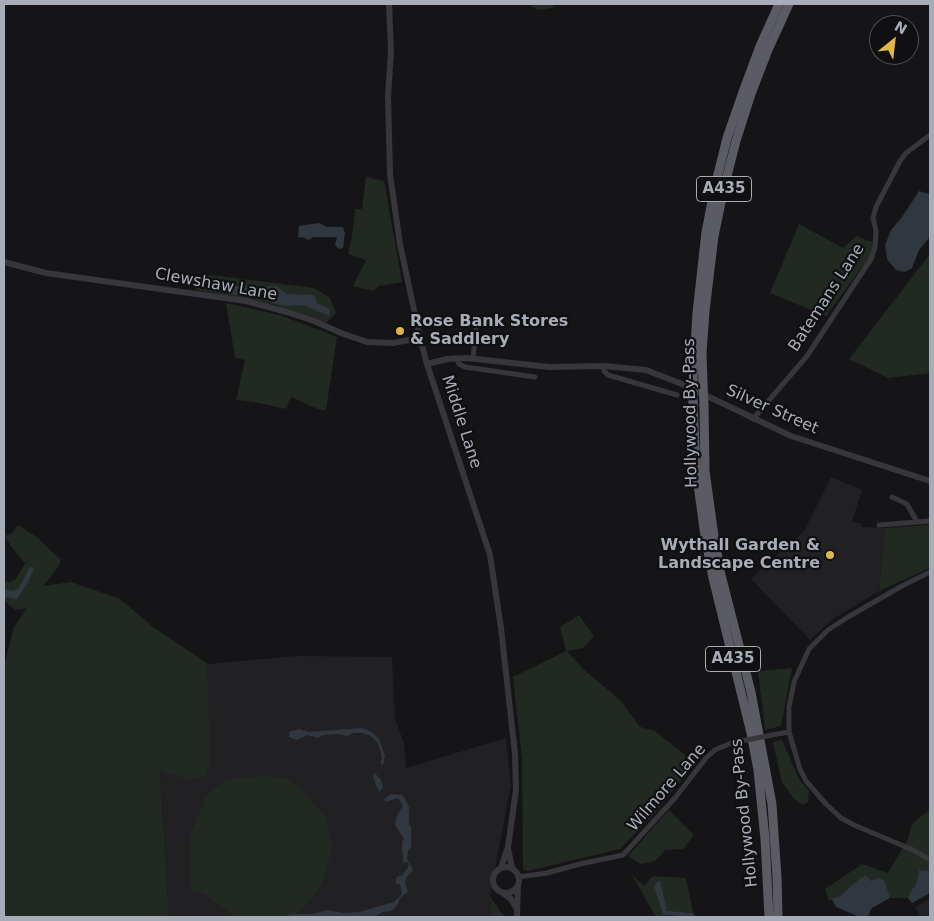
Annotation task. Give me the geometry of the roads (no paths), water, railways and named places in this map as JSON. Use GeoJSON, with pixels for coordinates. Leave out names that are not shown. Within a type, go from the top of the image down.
{"type":"FeatureCollection","features":[{"type":"Feature","properties":{"kind":"highway","name":"Hollywood By-Pass"},"geometry":{"type":"LineString","coordinates":[[769,917],[765,838],[758,770],[751,733],[715,587],[705,536],[696,470],[692,379],[705,241],[715,186],[727,138],[743,92],[760,46],[779,4]]}},
{"type":"Feature","properties":{"kind":"highway","name":"Hollywood By-Pass"},"geometry":{"type":"LineString","coordinates":[[778,917],[772,804],[750,692],[721,575],[705,471],[702,353],[714,236],[724,188],[751,94],[789,4]]}},
{"type":"Feature","properties":{"kind":"street","name":"Middle Lane"},"geometry":{"type":"LineString","coordinates":[[390,4],[391,51],[388,96],[390,174],[400,244],[427,364],[490,555],[500,619],[515,754],[515,806],[508,847],[501,868],[494,878],[497,890],[511,899],[517,914]]}},
{"type":"Feature","properties":{"kind":"street","name":"Batemans Lane"},"geometry":{"type":"LineString","coordinates":[[754,419],[807,356],[871,259],[875,247],[876,231],[873,218],[876,206],[906,153],[930,135]]}},
{"type":"Feature","properties":{"kind":"street","name":"Clewshaw Lane"},"geometry":{"type":"LineString","coordinates":[[4,262],[46,274],[246,301],[314,321],[368,342],[393,343],[420,338]]}},
{"type":"Feature","properties":{"kind":"street"},"geometry":{"type":"LineString","coordinates":[[473,358],[477,317]]}},
{"type":"Feature","properties":{"kind":"street","name":"Silver Street"},"geometry":{"type":"LineString","coordinates":[[427,364],[456,358],[473,358],[549,367],[604,366],[646,370],[697,391],[792,436],[930,481]]}},
{"type":"Feature","properties":{"kind":"street"},"geometry":{"type":"LineString","coordinates":[[456,358],[459,364],[465,368],[535,377]]}},
{"type":"Feature","properties":{"kind":"street"},"geometry":{"type":"LineString","coordinates":[[604,366],[604,371],[608,375],[677,395]]}},
{"type":"Feature","properties":{"kind":"street"},"geometry":{"type":"LineString","coordinates":[[892,497],[907,504],[917,522]]}},
{"type":"Feature","properties":{"kind":"street"},"geometry":{"type":"LineString","coordinates":[[879,525],[930,521]]}},
{"type":"Feature","properties":{"kind":"street"},"geometry":{"type":"LineString","coordinates":[[930,572],[900,587],[828,630],[809,649],[794,682],[789,707],[789,732],[800,769],[806,781],[826,804],[841,818],[913,850],[930,860]]}},
{"type":"Feature","properties":{"kind":"street","name":"Wilmore Lane"},"geometry":{"type":"LineString","coordinates":[[518,881],[580,864],[623,855],[675,798],[706,758],[715,750],[731,743],[789,732]]}},
{"type":"Feature","properties":{"kind":"street","name":"Middle Lane"},"geometry":{"type":"LineString","coordinates":[[508,847],[512,868],[516,871],[518,881],[517,914]]}},
{"type":"Feature","properties":{"kind":"street"},"geometry":{"type":"LineString","coordinates":[[501,868],[506,866],[512,868]]}},
{"type":"Feature","properties":{"kind":"street"},"geometry":{"type":"LineString","coordinates":[[503,893],[514,890],[518,881]]}},
{"type":"Feature","properties":{"kind":"place","name":"Rose Bank Stores & Saddlery"},"geometry":{"type":"Point","coordinates":[400,331]}},
{"type":"Feature","properties":{"kind":"place","name":"Wythall Garden & Landscape Centre"},"geometry":{"type":"Point","coordinates":[830,555]}}]}
